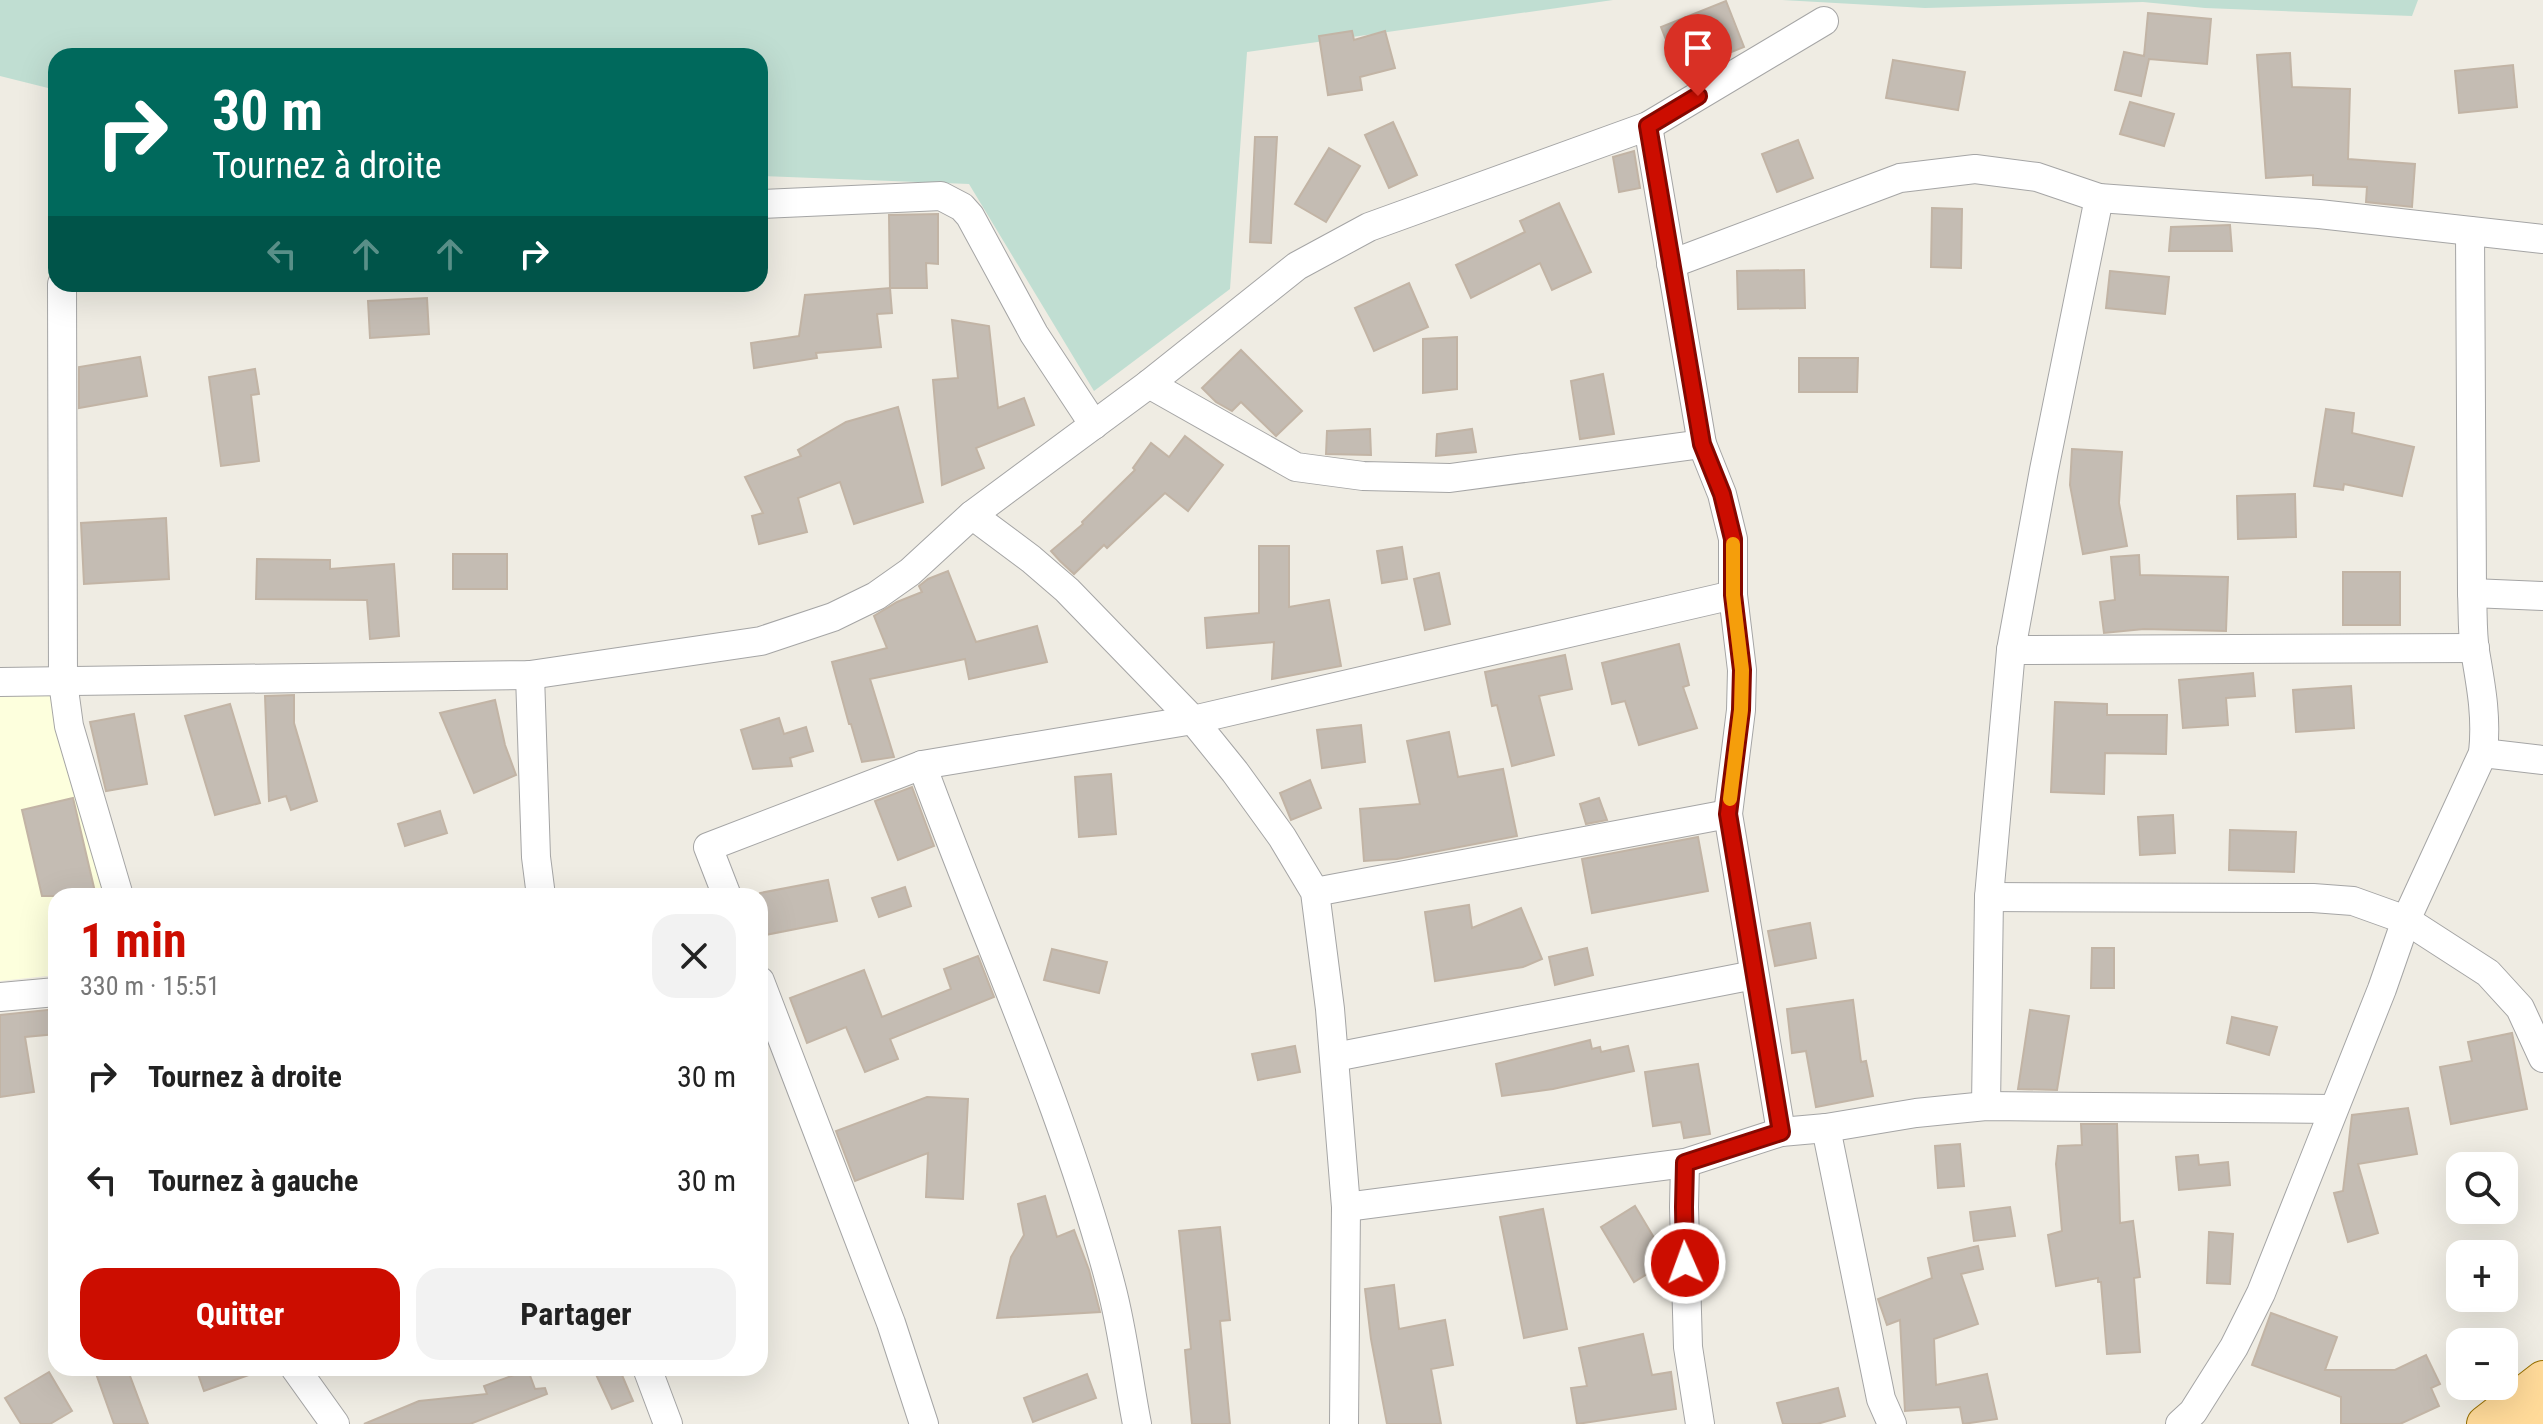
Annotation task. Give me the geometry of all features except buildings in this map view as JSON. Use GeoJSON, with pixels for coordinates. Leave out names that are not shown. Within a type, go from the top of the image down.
{"type":"FeatureCollection","features":[{"type":"Feature","properties":{"kind":"main road"},"geometry":{"type":"LineString","coordinates":[[2485,1424],[2543,1379]]}},
{"type":"Feature","properties":{"kind":"main road"},"geometry":{"type":"LineString","coordinates":[[2527,1424],[2543,1412]]}},
{"type":"Feature","properties":{"kind":"street"},"geometry":{"type":"LineString","coordinates":[[0,682],[530,675],[761,641],[833,617],[876,596],[910,572],[972,515],[1149,384],[1297,266],[1369,227],[1648,126],[1824,21]]}},
{"type":"Feature","properties":{"kind":"street"},"geometry":{"type":"LineString","coordinates":[[1648,126],[1702,444],[1722,494],[1733,539],[1733,595],[1742,670],[1741,710],[1728,814],[1781,1132]]}},
{"type":"Feature","properties":{"kind":"street"},"geometry":{"type":"LineString","coordinates":[[1671,264],[1900,178],[1975,169],[2037,177],[2099,198],[2319,214],[2543,239]]}},
{"type":"Feature","properties":{"kind":"street"},"geometry":{"type":"LineString","coordinates":[[768,204],[941,196],[962,207],[970,216],[1041,346],[1094,425]]}},
{"type":"Feature","properties":{"kind":"street"},"geometry":{"type":"LineString","coordinates":[[1986,1106],[1989,897],[2011,650],[2099,198]]}},
{"type":"Feature","properties":{"kind":"street"},"geometry":{"type":"LineString","coordinates":[[2180,1424],[2193,1412],[2234,1347],[2261,1293],[2382,989],[2406,920],[2483,753],[2486,725],[2475,648],[2472,593],[2470,231]]}},
{"type":"Feature","properties":{"kind":"street"},"geometry":{"type":"LineString","coordinates":[[62,292],[63,682],[69,726],[117,888]]}},
{"type":"Feature","properties":{"kind":"street"},"geometry":{"type":"LineString","coordinates":[[1149,384],[1296,467],[1363,476],[1450,478],[1702,444]]}},
{"type":"Feature","properties":{"kind":"street"},"geometry":{"type":"LineString","coordinates":[[972,515],[1067,590],[1193,720],[1282,837],[1315,892],[1335,1057],[1346,1207],[1344,1424]]}},
{"type":"Feature","properties":{"kind":"street"},"geometry":{"type":"LineString","coordinates":[[2472,593],[2543,596]]}},
{"type":"Feature","properties":{"kind":"street"},"geometry":{"type":"LineString","coordinates":[[724,888],[708,847],[922,765],[1193,720],[1733,595]]}},
{"type":"Feature","properties":{"kind":"street"},"geometry":{"type":"LineString","coordinates":[[2011,650],[2475,648]]}},
{"type":"Feature","properties":{"kind":"street"},"geometry":{"type":"LineString","coordinates":[[530,675],[536,857],[540,888]]}},
{"type":"Feature","properties":{"kind":"street"},"geometry":{"type":"LineString","coordinates":[[2483,753],[2543,760]]}},
{"type":"Feature","properties":{"kind":"street"},"geometry":{"type":"LineString","coordinates":[[922,765],[1034,1052],[1077,1175],[1111,1287],[1137,1424]]}},
{"type":"Feature","properties":{"kind":"street"},"geometry":{"type":"LineString","coordinates":[[1315,892],[1728,814]]}},
{"type":"Feature","properties":{"kind":"street"},"geometry":{"type":"LineString","coordinates":[[1989,897],[2313,898],[2353,901],[2406,920],[2488,973],[2520,1008],[2543,1058]]}},
{"type":"Feature","properties":{"kind":"street"},"geometry":{"type":"LineString","coordinates":[[1335,1057],[1754,975]]}},
{"type":"Feature","properties":{"kind":"street"},"geometry":{"type":"LineString","coordinates":[[0,997],[48,993]]}},
{"type":"Feature","properties":{"kind":"street"},"geometry":{"type":"LineString","coordinates":[[768,1002],[891,1323],[924,1424]]}},
{"type":"Feature","properties":{"kind":"street"},"geometry":{"type":"LineString","coordinates":[[1346,1207],[1685,1163],[1781,1132],[1986,1106],[2333,1109]]}},
{"type":"Feature","properties":{"kind":"street"},"geometry":{"type":"LineString","coordinates":[[1826,1128],[1881,1399],[1892,1424]]}},
{"type":"Feature","properties":{"kind":"street"},"geometry":{"type":"LineString","coordinates":[[1685,1163],[1688,1347],[1700,1424]]}},
{"type":"Feature","properties":{"kind":"street"},"geometry":{"type":"LineString","coordinates":[[301,1376],[335,1424]]}},
{"type":"Feature","properties":{"kind":"street"},"geometry":{"type":"LineString","coordinates":[[650,1376],[668,1424]]}},
{"type":"Feature","properties":{"kind":"shaded area"},"geometry":{"type":"Polygon","coordinates":[[[0,0],[1613,0],[1247,52],[1230,289],[1094,391],[969,184],[768,176],[768,48],[48,48],[48,88],[0,76],[0,0]]]}},
{"type":"Feature","properties":{"kind":"shaded area"},"geometry":{"type":"Polygon","coordinates":[[[1782,0],[2418,0],[2412,16],[2205,8],[2143,2],[1925,8],[1782,0]]]}},
{"type":"Feature","properties":{"kind":"shaded area"},"geometry":{"type":"Polygon","coordinates":[[[51,688],[107,888],[48,888],[48,976],[0,981],[0,689],[51,688]]]}},
{"type":"Feature","properties":{"kind":"slow traffic"},"geometry":{"type":"LineString","coordinates":[[1730,799],[1741,710],[1742,670],[1733,595],[1733,544]]}},
{"type":"Feature","properties":{"kind":"route"},"geometry":{"type":"LineString","coordinates":[[1685,1263],[1685,1163],[1781,1132],[1728,814],[1738,742],[1742,670],[1733,595],[1733,539],[1722,494],[1702,444],[1648,126],[1698,96]]}}]}
